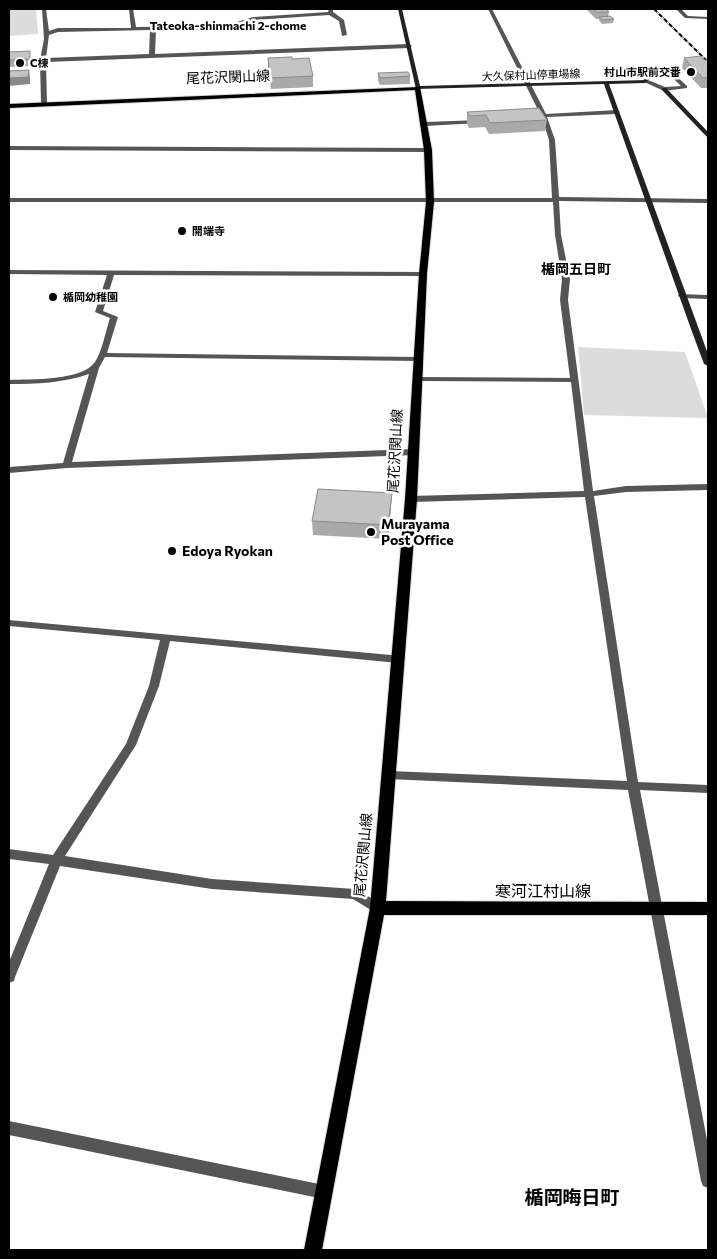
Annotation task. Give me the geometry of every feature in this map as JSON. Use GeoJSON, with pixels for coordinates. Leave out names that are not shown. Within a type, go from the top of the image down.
{"type":"FeatureCollection","features":[{"type":"Feature","properties":{"kind":"main road","name":"尾花沢関山線"},"geometry":{"type":"LineString","coordinates":[[9,106],[418,88],[428,150],[430,202],[423,274],[411,499],[378,908],[313,1250]]}},
{"type":"Feature","properties":{"kind":"main road","name":"寒河江村山線"},"geometry":{"type":"LineString","coordinates":[[378,908],[708,909]]}},
{"type":"Feature","properties":{"kind":"street"},"geometry":{"type":"LineString","coordinates":[[44,9],[46,34],[43,60],[44,104]]}},
{"type":"Feature","properties":{"kind":"street"},"geometry":{"type":"LineString","coordinates":[[131,9],[134,29]]}},
{"type":"Feature","properties":{"kind":"street"},"geometry":{"type":"LineString","coordinates":[[316,9],[321,14]]}},
{"type":"Feature","properties":{"kind":"street"},"geometry":{"type":"LineString","coordinates":[[400,9],[418,88]]}},
{"type":"Feature","properties":{"kind":"street"},"geometry":{"type":"LineString","coordinates":[[490,9],[544,116],[552,140],[558,235],[566,279],[564,300],[589,494],[633,785],[708,1181]]}},
{"type":"Feature","properties":{"kind":"street"},"geometry":{"type":"LineString","coordinates":[[678,9],[687,17],[708,18]]}},
{"type":"Feature","properties":{"kind":"street"},"geometry":{"type":"LineString","coordinates":[[46,34],[58,30],[210,28],[228,26],[253,19],[321,14],[331,11],[340,20],[344,35]]}},
{"type":"Feature","properties":{"kind":"street"},"geometry":{"type":"LineString","coordinates":[[152,56],[153,29]]}},
{"type":"Feature","properties":{"kind":"street"},"geometry":{"type":"LineString","coordinates":[[43,60],[408,46]]}},
{"type":"Feature","properties":{"kind":"street"},"geometry":{"type":"LineString","coordinates":[[664,89],[685,87],[672,74],[649,76],[645,81],[664,89],[708,135]]}},
{"type":"Feature","properties":{"kind":"street","name":"大久保村山停車場線"},"geometry":{"type":"LineString","coordinates":[[418,88],[645,81]]}},
{"type":"Feature","properties":{"kind":"street"},"geometry":{"type":"LineString","coordinates":[[606,82],[708,364]]}},
{"type":"Feature","properties":{"kind":"street"},"geometry":{"type":"LineString","coordinates":[[534,117],[617,112]]}},
{"type":"Feature","properties":{"kind":"street"},"geometry":{"type":"LineString","coordinates":[[425,124],[485,120]]}},
{"type":"Feature","properties":{"kind":"street"},"geometry":{"type":"LineString","coordinates":[[9,148],[428,150]]}},
{"type":"Feature","properties":{"kind":"street"},"geometry":{"type":"LineString","coordinates":[[9,200],[708,201]]}},
{"type":"Feature","properties":{"kind":"street"},"geometry":{"type":"LineString","coordinates":[[9,272],[423,274]]}},
{"type":"Feature","properties":{"kind":"street"},"geometry":{"type":"LineString","coordinates":[[67,465],[94,368],[102,355],[114,317],[99,312],[111,272]]}},
{"type":"Feature","properties":{"kind":"street"},"geometry":{"type":"LineString","coordinates":[[682,296],[708,297]]}},
{"type":"Feature","properties":{"kind":"street"},"geometry":{"type":"LineString","coordinates":[[102,355],[418,359]]}},
{"type":"Feature","properties":{"kind":"street"},"geometry":{"type":"LineString","coordinates":[[9,382],[42,382],[74,376],[94,368]]}},
{"type":"Feature","properties":{"kind":"street"},"geometry":{"type":"LineString","coordinates":[[418,379],[575,380]]}},
{"type":"Feature","properties":{"kind":"street"},"geometry":{"type":"LineString","coordinates":[[9,470],[67,465],[414,452]]}},
{"type":"Feature","properties":{"kind":"street"},"geometry":{"type":"LineString","coordinates":[[411,499],[589,494],[626,489],[708,487]]}},
{"type":"Feature","properties":{"kind":"street"},"geometry":{"type":"LineString","coordinates":[[9,623],[398,659]]}},
{"type":"Feature","properties":{"kind":"street"},"geometry":{"type":"LineString","coordinates":[[9,977],[57,858],[131,745],[154,686],[166,637]]}},
{"type":"Feature","properties":{"kind":"street"},"geometry":{"type":"LineString","coordinates":[[389,775],[708,789]]}},
{"type":"Feature","properties":{"kind":"street"},"geometry":{"type":"LineString","coordinates":[[9,854],[57,858],[133,874],[196,882],[355,894],[378,908]]}},
{"type":"Feature","properties":{"kind":"street"},"geometry":{"type":"LineString","coordinates":[[9,1128],[324,1192]]}},
{"type":"Feature","properties":{"kind":"shaded area"},"geometry":{"type":"Polygon","coordinates":[[[9,9],[36,9],[38,34],[9,36],[9,9]]]}},
{"type":"Feature","properties":{"kind":"shaded area"},"geometry":{"type":"Polygon","coordinates":[[[578,347],[685,352],[708,418],[584,415],[578,347]]]}},
{"type":"Feature","properties":{"kind":"building"},"geometry":{"type":"Polygon","coordinates":[[[593,9],[606,9],[609,12],[597,12],[593,9]]]}},
{"type":"Feature","properties":{"kind":"building"},"geometry":{"type":"Polygon","coordinates":[[[610,16],[614,19],[603,20],[599,17],[610,16]]]}},
{"type":"Feature","properties":{"kind":"building"},"geometry":{"type":"Polygon","coordinates":[[[30,51],[30,59],[9,60],[9,52],[30,51]]]}},
{"type":"Feature","properties":{"kind":"building"},"geometry":{"type":"Polygon","coordinates":[[[701,56],[704,60],[708,60],[708,77],[703,78],[684,58],[701,56]]]}},
{"type":"Feature","properties":{"kind":"building"},"geometry":{"type":"Polygon","coordinates":[[[292,57],[292,59],[309,58],[313,76],[270,78],[268,58],[292,57]]]}},
{"type":"Feature","properties":{"kind":"building"},"geometry":{"type":"Polygon","coordinates":[[[29,70],[28,77],[9,78],[9,71],[29,70]]]}},
{"type":"Feature","properties":{"kind":"building"},"geometry":{"type":"Polygon","coordinates":[[[408,72],[410,76],[380,78],[378,73],[408,72]]]}},
{"type":"Feature","properties":{"kind":"building"},"geometry":{"type":"Polygon","coordinates":[[[539,108],[547,120],[490,123],[486,115],[470,116],[467,112],[539,108]]]}},
{"type":"Feature","properties":{"kind":"building"},"geometry":{"type":"Polygon","coordinates":[[[318,489],[392,493],[388,525],[312,521],[318,489]]]}},
{"type":"Feature","properties":{"kind":"railway"},"geometry":{"type":"LineString","coordinates":[[654,9],[708,62]]}},
{"type":"Feature","properties":{"kind":"place","name":"C棟"},"geometry":{"type":"Point","coordinates":[20,63]}},
{"type":"Feature","properties":{"kind":"place","name":"村山市駅前交番"},"geometry":{"type":"Point","coordinates":[691,72]}},
{"type":"Feature","properties":{"kind":"place","name":"開端寺"},"geometry":{"type":"Point","coordinates":[182,231]}},
{"type":"Feature","properties":{"kind":"place","name":"楯岡幼稚園"},"geometry":{"type":"Point","coordinates":[53,297]}},
{"type":"Feature","properties":{"kind":"place","name":"Murayama Post Office"},"geometry":{"type":"Point","coordinates":[371,532]}},
{"type":"Feature","properties":{"kind":"place","name":"Edoya Ryokan"},"geometry":{"type":"Point","coordinates":[172,551]}},
{"type":"Feature","properties":{"kind":"district","name":"Tateoka-shinmachi 2-chome"},"geometry":{"type":"Point","coordinates":[228,26]}},
{"type":"Feature","properties":{"kind":"district","name":"楯岡五日町"},"geometry":{"type":"Point","coordinates":[576,269]}},
{"type":"Feature","properties":{"kind":"district","name":"楯岡晦日町"},"geometry":{"type":"Point","coordinates":[572,1197]}}]}
